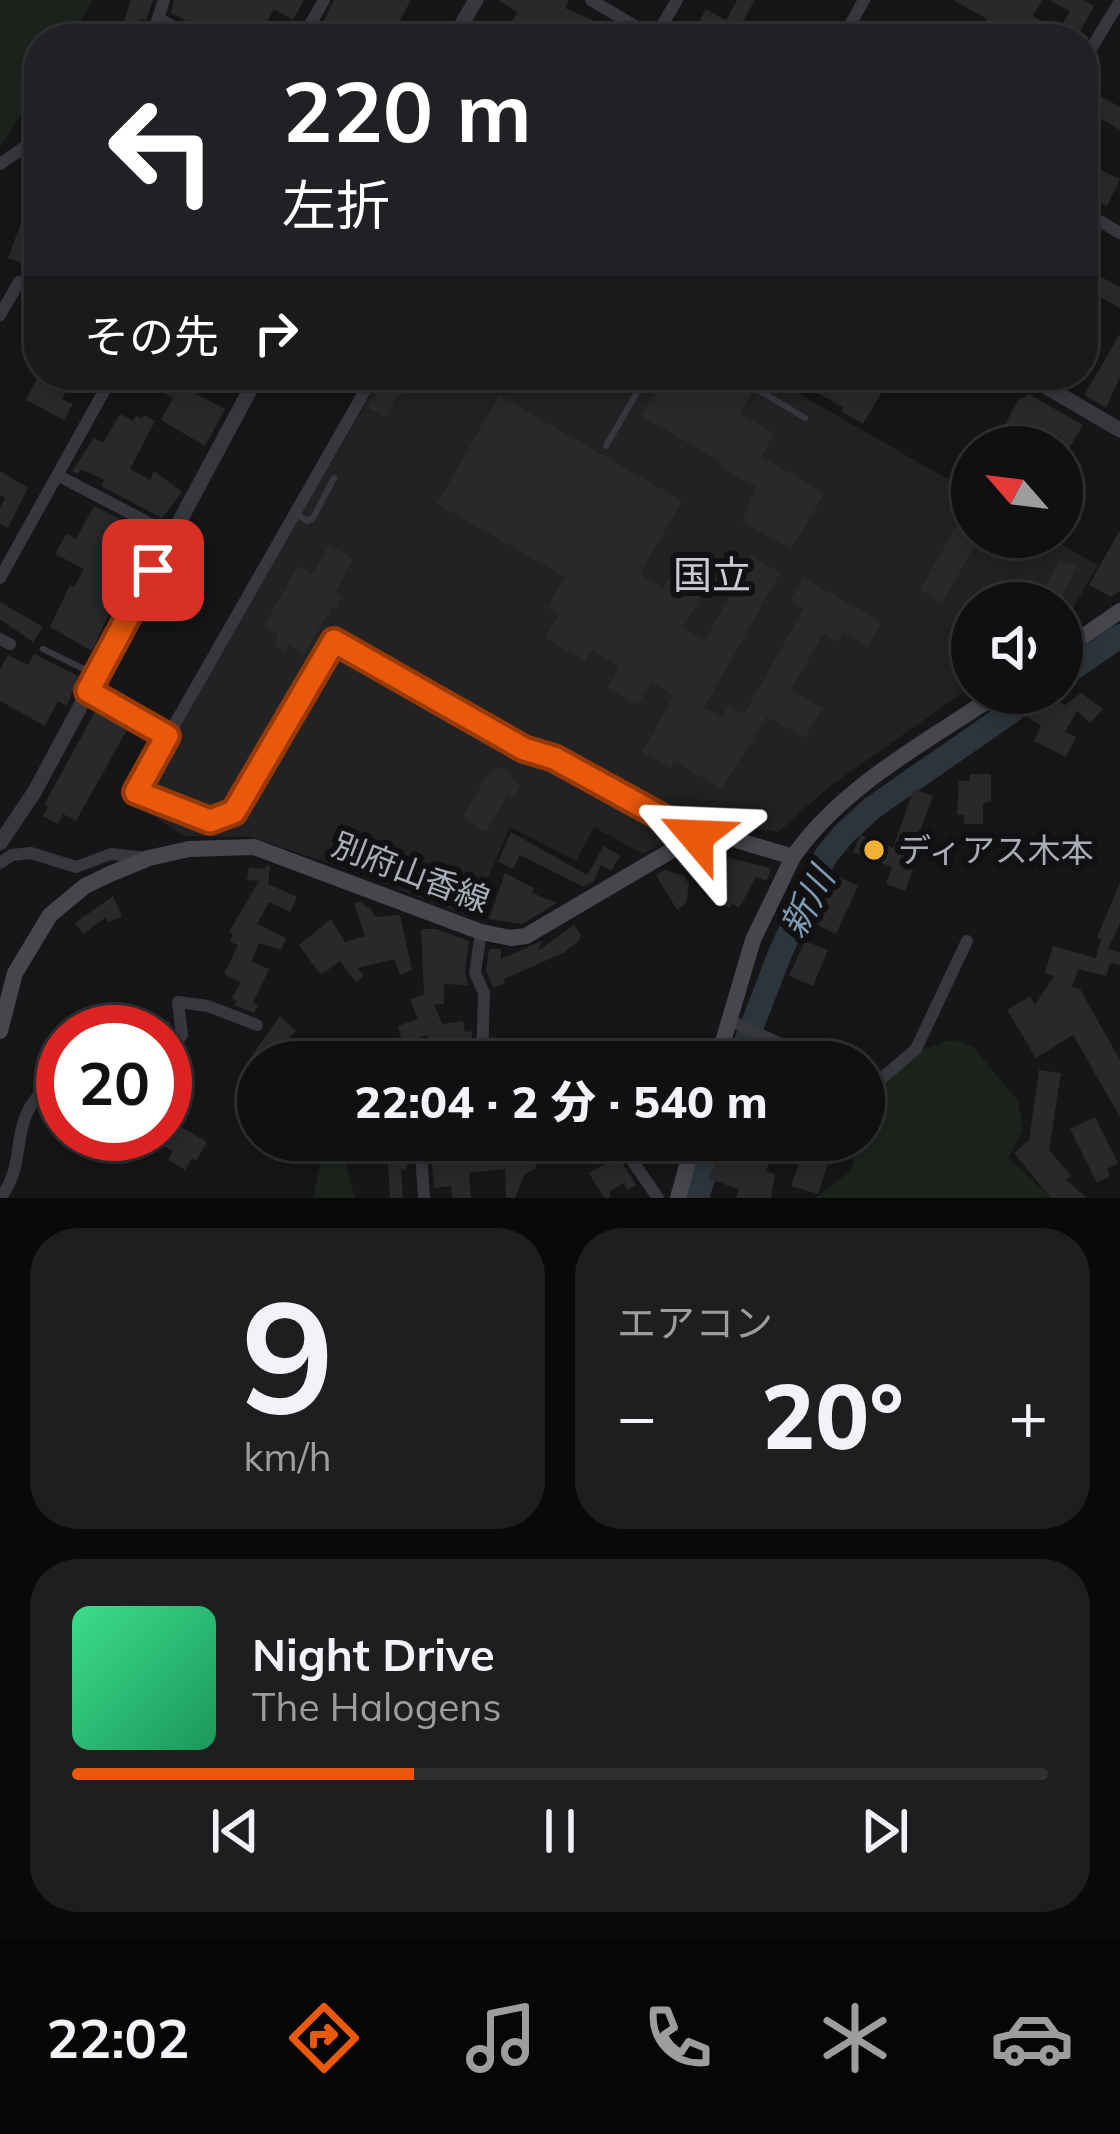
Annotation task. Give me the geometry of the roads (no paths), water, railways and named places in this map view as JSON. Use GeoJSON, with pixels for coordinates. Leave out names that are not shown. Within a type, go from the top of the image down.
{"type":"FeatureCollection","features":[{"type":"Feature","properties":{"kind":"main road"},"geometry":{"type":"LineString","coordinates":[[1083,636],[1120,611]]}},
{"type":"Feature","properties":{"kind":"main road"},"geometry":{"type":"LineString","coordinates":[[723,1041],[753,940],[793,857],[814,827],[969,714]]}},
{"type":"Feature","properties":{"kind":"main road"},"geometry":{"type":"LineString","coordinates":[[696,836],[723,836],[793,857]]}},
{"type":"Feature","properties":{"kind":"main road","name":"別府山香線"},"geometry":{"type":"LineString","coordinates":[[0,1031],[15,973],[50,915],[85,886],[149,858],[189,849],[254,847],[481,932],[512,938],[526,936],[696,836]]}},
{"type":"Feature","properties":{"kind":"main road"},"geometry":{"type":"LineString","coordinates":[[678,1198],[688,1161]]}},
{"type":"Feature","properties":{"kind":"street"},"geometry":{"type":"LineString","coordinates":[[156,24],[164,0]]}},
{"type":"Feature","properties":{"kind":"street"},"geometry":{"type":"LineString","coordinates":[[591,0],[631,24]]}},
{"type":"Feature","properties":{"kind":"street"},"geometry":{"type":"LineString","coordinates":[[1098,37],[1120,1]]}},
{"type":"Feature","properties":{"kind":"street"},"geometry":{"type":"LineString","coordinates":[[158,17],[169,24]]}},
{"type":"Feature","properties":{"kind":"street"},"geometry":{"type":"LineString","coordinates":[[0,315],[19,282],[24,284]]}},
{"type":"Feature","properties":{"kind":"street"},"geometry":{"type":"LineString","coordinates":[[0,578],[105,390]]}},
{"type":"Feature","properties":{"kind":"street"},"geometry":{"type":"LineString","coordinates":[[0,843],[35,791],[250,390]]}},
{"type":"Feature","properties":{"kind":"street"},"geometry":{"type":"LineString","coordinates":[[136,792],[365,390]]}},
{"type":"Feature","properties":{"kind":"street"},"geometry":{"type":"LineString","coordinates":[[1051,390],[1116,428],[1120,409]]}},
{"type":"Feature","properties":{"kind":"street"},"geometry":{"type":"LineString","coordinates":[[59,476],[172,536]]}},
{"type":"Feature","properties":{"kind":"street"},"geometry":{"type":"LineString","coordinates":[[88,691],[167,736]]}},
{"type":"Feature","properties":{"kind":"street"},"geometry":{"type":"LineString","coordinates":[[0,862],[31,853],[76,867],[111,854],[149,858]]}},
{"type":"Feature","properties":{"kind":"street"},"geometry":{"type":"LineString","coordinates":[[481,932],[475,973],[484,993],[483,1041]]}},
{"type":"Feature","properties":{"kind":"street"},"geometry":{"type":"LineString","coordinates":[[885,1076],[916,1049],[967,941]]}},
{"type":"Feature","properties":{"kind":"street"},"geometry":{"type":"LineString","coordinates":[[178,1005],[208,1006],[257,1025]]}},
{"type":"Feature","properties":{"kind":"street"},"geometry":{"type":"LineString","coordinates":[[729,1020],[774,1041]]}},
{"type":"Feature","properties":{"kind":"street"},"geometry":{"type":"LineString","coordinates":[[0,1198],[11,1174],[8,1133],[20,1105],[36,1092]]}},
{"type":"Feature","properties":{"kind":"street"},"geometry":{"type":"LineString","coordinates":[[421,1161],[424,1198]]}},
{"type":"Feature","properties":{"kind":"street"},"geometry":{"type":"LineString","coordinates":[[632,1161],[658,1198]]}},
{"type":"Feature","properties":{"kind":"lane"},"geometry":{"type":"LineString","coordinates":[[606,446],[638,390]]}},
{"type":"Feature","properties":{"kind":"lane"},"geometry":{"type":"LineString","coordinates":[[759,390],[805,418]]}},
{"type":"Feature","properties":{"kind":"lane"},"geometry":{"type":"LineString","coordinates":[[294,512],[307,521],[313,518],[334,478]]}},
{"type":"Feature","properties":{"kind":"lane"},"geometry":{"type":"LineString","coordinates":[[136,792],[210,821],[234,812],[334,641],[524,749],[554,758],[696,836]]}},
{"type":"Feature","properties":{"kind":"lane"},"geometry":{"type":"LineString","coordinates":[[44,649],[96,675]]}},
{"type":"Feature","properties":{"kind":"waterway","name":"新川"},"geometry":{"type":"LineString","coordinates":[[1083,662],[1120,636]]}},
{"type":"Feature","properties":{"kind":"waterway","name":"新川"},"geometry":{"type":"LineString","coordinates":[[746,1041],[825,857],[872,808],[1008,714]]}},
{"type":"Feature","properties":{"kind":"waterway","name":"新川"},"geometry":{"type":"LineString","coordinates":[[697,1198],[708,1161]]}},
{"type":"Feature","properties":{"kind":"place","name":"ディアス木本"},"geometry":{"type":"Point","coordinates":[874,850]}},
{"type":"Feature","properties":{"kind":"district","name":"国立"},"geometry":{"type":"Point","coordinates":[712,575]}}]}
